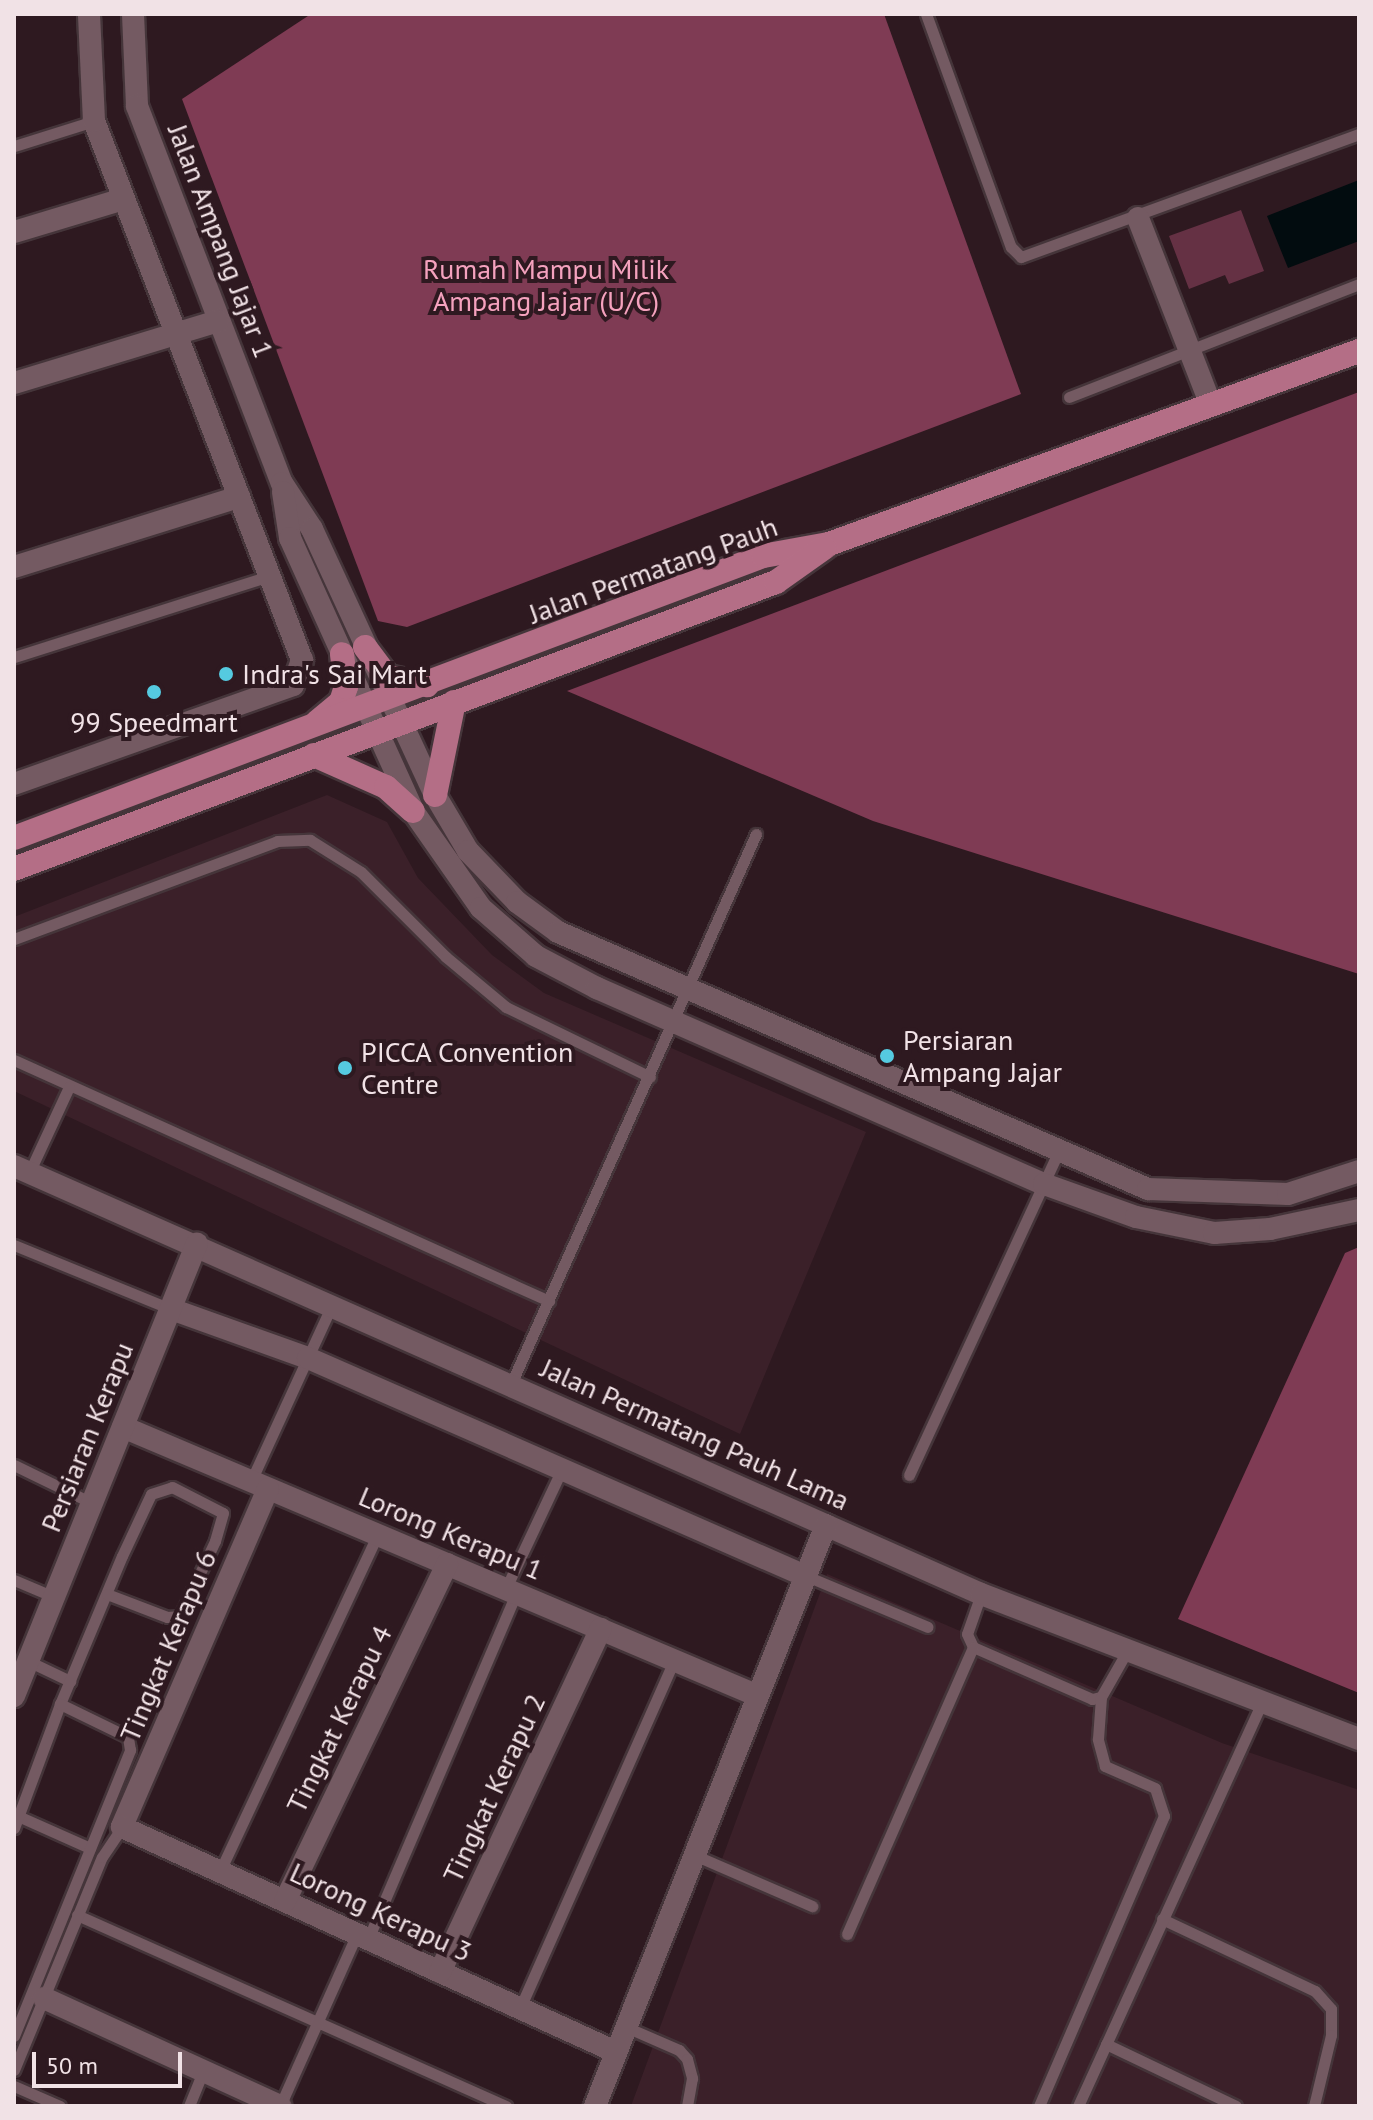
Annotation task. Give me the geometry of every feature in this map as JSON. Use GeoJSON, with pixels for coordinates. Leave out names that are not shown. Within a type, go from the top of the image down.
{"type":"FeatureCollection","features":[{"type":"Feature","properties":{"kind":"main road","name":"Jalan Permatang Pauh"},"geometry":{"type":"LineString","coordinates":[[396,711],[430,685],[763,556],[829,544],[1359,351]]}},
{"type":"Feature","properties":{"kind":"main road"},"geometry":{"type":"LineString","coordinates":[[14,869],[308,744],[396,711],[454,702],[776,582],[829,544]]}},
{"type":"Feature","properties":{"kind":"main road"},"geometry":{"type":"LineString","coordinates":[[14,838],[308,744],[341,702],[354,651],[388,677],[430,685]]}},
{"type":"Feature","properties":{"kind":"main road"},"geometry":{"type":"LineString","coordinates":[[435,795],[454,702]]}},
{"type":"Feature","properties":{"kind":"main road"},"geometry":{"type":"LineString","coordinates":[[308,744],[386,787],[413,811]]}},
{"type":"Feature","properties":{"kind":"street","name":"Jalan Ampang Jajar 1"},"geometry":{"type":"LineString","coordinates":[[133,14],[137,106],[282,483],[312,529],[354,651],[372,720]]}},
{"type":"Feature","properties":{"kind":"street"},"geometry":{"type":"LineString","coordinates":[[14,784],[293,685],[302,660],[94,121],[88,15]]}},
{"type":"Feature","properties":{"kind":"street"},"geometry":{"type":"LineString","coordinates":[[14,232],[123,199]]}},
{"type":"Feature","properties":{"kind":"street"},"geometry":{"type":"LineString","coordinates":[[1138,218],[1210,403]]}},
{"type":"Feature","properties":{"kind":"street"},"geometry":{"type":"LineString","coordinates":[[14,383],[218,321]]}},
{"type":"Feature","properties":{"kind":"street"},"geometry":{"type":"LineString","coordinates":[[14,567],[239,497]]}},
{"type":"Feature","properties":{"kind":"street","name":"Jalan Ampang Jajar 1"},"geometry":{"type":"LineString","coordinates":[[354,651],[396,711]]}},
{"type":"Feature","properties":{"kind":"street"},"geometry":{"type":"LineString","coordinates":[[396,711],[435,795],[468,851],[517,902],[558,932],[1148,1189],[1221,1195],[1288,1194],[1359,1171]]}},
{"type":"Feature","properties":{"kind":"street"},"geometry":{"type":"LineString","coordinates":[[372,720],[413,811],[481,908],[536,956],[597,988],[677,1019],[1044,1184],[1136,1217],[1214,1233],[1270,1229],[1359,1210]]}},
{"type":"Feature","properties":{"kind":"street","name":"Jalan Permatang Pauh Lama"},"geometry":{"type":"LineString","coordinates":[[22,1170],[197,1244],[981,1594],[1126,1653],[1359,1739]]}},
{"type":"Feature","properties":{"kind":"street","name":"Persiaran Kerapu"},"geometry":{"type":"LineString","coordinates":[[14,1696],[197,1244]]}},
{"type":"Feature","properties":{"kind":"street"},"geometry":{"type":"LineString","coordinates":[[171,1309],[308,1358],[803,1575]]}},
{"type":"Feature","properties":{"kind":"street","name":"Lorong Kerapu 1"},"geometry":{"type":"LineString","coordinates":[[123,1427],[756,1695]]}},
{"type":"Feature","properties":{"kind":"street","name":"Tingkat Kerapu 6"},"geometry":{"type":"LineString","coordinates":[[122,1827],[260,1485]]}},
{"type":"Feature","properties":{"kind":"street"},"geometry":{"type":"LineString","coordinates":[[595,2106],[803,1575],[826,1525]]}},
{"type":"Feature","properties":{"kind":"street","name":"Tingkat Kerapu 4"},"geometry":{"type":"LineString","coordinates":[[285,1901],[447,1564]]}},
{"type":"Feature","properties":{"kind":"street","name":"Tingkat Kerapu 2"},"geometry":{"type":"LineString","coordinates":[[440,1972],[601,1629]]}},
{"type":"Feature","properties":{"kind":"street","name":"Lorong Kerapu 3"},"geometry":{"type":"LineString","coordinates":[[122,1827],[616,2052]]}},
{"type":"Feature","properties":{"kind":"street"},"geometry":{"type":"LineString","coordinates":[[44,1998],[280,2106]]}},
{"type":"Feature","properties":{"kind":"lane"},"geometry":{"type":"LineString","coordinates":[[926,14],[1011,247],[1021,257],[1138,218],[1359,134]]}},
{"type":"Feature","properties":{"kind":"lane"},"geometry":{"type":"LineString","coordinates":[[14,146],[94,121]]}},
{"type":"Feature","properties":{"kind":"lane"},"geometry":{"type":"LineString","coordinates":[[1069,397],[1359,284]]}},
{"type":"Feature","properties":{"kind":"lane"},"geometry":{"type":"LineString","coordinates":[[14,657],[269,576]]}},
{"type":"Feature","properties":{"kind":"lane"},"geometry":{"type":"LineString","coordinates":[[511,1384],[677,1019],[756,834]]}},
{"type":"Feature","properties":{"kind":"lane"},"geometry":{"type":"LineString","coordinates":[[14,939],[277,841],[310,840],[361,872],[446,957],[506,1007],[650,1077]]}},
{"type":"Feature","properties":{"kind":"lane"},"geometry":{"type":"LineString","coordinates":[[14,1060],[549,1301]]}},
{"type":"Feature","properties":{"kind":"lane"},"geometry":{"type":"LineString","coordinates":[[22,1170],[69,1087]]}},
{"type":"Feature","properties":{"kind":"lane"},"geometry":{"type":"LineString","coordinates":[[909,1475],[1058,1152]]}},
{"type":"Feature","properties":{"kind":"lane"},"geometry":{"type":"LineString","coordinates":[[14,1245],[171,1309]]}},
{"type":"Feature","properties":{"kind":"lane"},"geometry":{"type":"LineString","coordinates":[[260,1485],[308,1358],[332,1305]]}},
{"type":"Feature","properties":{"kind":"lane"},"geometry":{"type":"LineString","coordinates":[[14,1465],[92,1503]]}},
{"type":"Feature","properties":{"kind":"lane"},"geometry":{"type":"LineString","coordinates":[[280,2106],[317,2023],[363,1936],[562,1469]]}},
{"type":"Feature","properties":{"kind":"lane"},"geometry":{"type":"LineString","coordinates":[[90,1848],[16,1822],[60,1704],[107,1594],[158,1487],[201,1498],[223,1513],[215,1541],[180,1616],[167,1617],[107,1594]]}},
{"type":"Feature","properties":{"kind":"lane"},"geometry":{"type":"LineString","coordinates":[[220,1871],[378,1534]]}},
{"type":"Feature","properties":{"kind":"lane"},"geometry":{"type":"LineString","coordinates":[[803,1575],[928,1627]]}},
{"type":"Feature","properties":{"kind":"lane"},"geometry":{"type":"LineString","coordinates":[[14,1580],[54,1597]]}},
{"type":"Feature","properties":{"kind":"lane"},"geometry":{"type":"LineString","coordinates":[[981,1594],[967,1634],[973,1647],[1092,1699],[1101,1697]]}},
{"type":"Feature","properties":{"kind":"lane"},"geometry":{"type":"LineString","coordinates":[[847,1934],[973,1647]]}},
{"type":"Feature","properties":{"kind":"lane"},"geometry":{"type":"LineString","coordinates":[[1039,2106],[1164,1816],[1155,1788],[1105,1766],[1098,1739],[1101,1697],[1126,1653]]}},
{"type":"Feature","properties":{"kind":"lane"},"geometry":{"type":"LineString","coordinates":[[520,2008],[674,1660]]}},
{"type":"Feature","properties":{"kind":"lane"},"geometry":{"type":"LineString","coordinates":[[28,1661],[70,1681]]}},
{"type":"Feature","properties":{"kind":"lane"},"geometry":{"type":"LineString","coordinates":[[14,2036],[131,1742],[60,1704]]}},
{"type":"Feature","properties":{"kind":"lane"},"geometry":{"type":"LineString","coordinates":[[1078,2106],[1261,1704]]}},
{"type":"Feature","properties":{"kind":"lane"},"geometry":{"type":"LineString","coordinates":[[14,2070],[102,1857],[122,1827]]}},
{"type":"Feature","properties":{"kind":"lane"},"geometry":{"type":"LineString","coordinates":[[694,1855],[812,1906]]}},
{"type":"Feature","properties":{"kind":"lane"},"geometry":{"type":"LineString","coordinates":[[77,1915],[506,2106]]}},
{"type":"Feature","properties":{"kind":"lane"},"geometry":{"type":"LineString","coordinates":[[1162,1919],[1315,1991],[1331,2009],[1331,2035],[1314,2106]]}},
{"type":"Feature","properties":{"kind":"lane"},"geometry":{"type":"LineString","coordinates":[[626,2027],[679,2050],[687,2059],[692,2078],[687,2106]]}},
{"type":"Feature","properties":{"kind":"lane"},"geometry":{"type":"LineString","coordinates":[[1106,2044],[1236,2106]]}},
{"type":"Feature","properties":{"kind":"lane"},"geometry":{"type":"LineString","coordinates":[[189,2106],[203,2072]]}},
{"type":"Feature","properties":{"kind":"lane"},"geometry":{"type":"LineString","coordinates":[[14,2086],[60,2106]]}},
{"type":"Feature","properties":{"kind":"shaded area"},"geometry":{"type":"Polygon","coordinates":[[[1359,180],[1359,241],[1288,268],[1267,216],[1359,180]]]}},
{"type":"Feature","properties":{"kind":"shaded area"},"geometry":{"type":"Polygon","coordinates":[[[1241,210],[1264,271],[1229,284],[1225,275],[1189,289],[1169,236],[1241,210]]]}},
{"type":"Feature","properties":{"kind":"shaded area"},"geometry":{"type":"Polygon","coordinates":[[[327,795],[387,822],[418,878],[492,955],[544,993],[866,1132],[740,1434],[14,1091],[14,917],[327,795]]]}},
{"type":"Feature","properties":{"kind":"shaded area"},"geometry":{"type":"Polygon","coordinates":[[[827,1574],[1222,1743],[1359,1790],[1359,2106],[631,2106],[827,1574]]]}},
{"type":"Feature","properties":{"kind":"green space","name":"Rumah Mampu Milik Ampang Jajar (U/C)"},"geometry":{"type":"Polygon","coordinates":[[[311,14],[884,14],[1021,394],[407,627],[378,621],[182,99],[311,14]]]}},
{"type":"Feature","properties":{"kind":"green space"},"geometry":{"type":"Polygon","coordinates":[[[1359,392],[1359,974],[873,821],[567,691],[1359,392]]]}},
{"type":"Feature","properties":{"kind":"green space"},"geometry":{"type":"Polygon","coordinates":[[[1359,1247],[1359,1693],[1178,1619],[1345,1253],[1359,1247]]]}},
{"type":"Feature","properties":{"kind":"place","name":"Indra's Sai Mart"},"geometry":{"type":"Point","coordinates":[226,674]}},
{"type":"Feature","properties":{"kind":"place","name":"99 Speedmart"},"geometry":{"type":"Point","coordinates":[154,692]}},
{"type":"Feature","properties":{"kind":"place","name":"Persiaran Ampang Jajar"},"geometry":{"type":"Point","coordinates":[887,1056]}},
{"type":"Feature","properties":{"kind":"place","name":"PICCA Convention Centre"},"geometry":{"type":"Point","coordinates":[345,1068]}}]}
